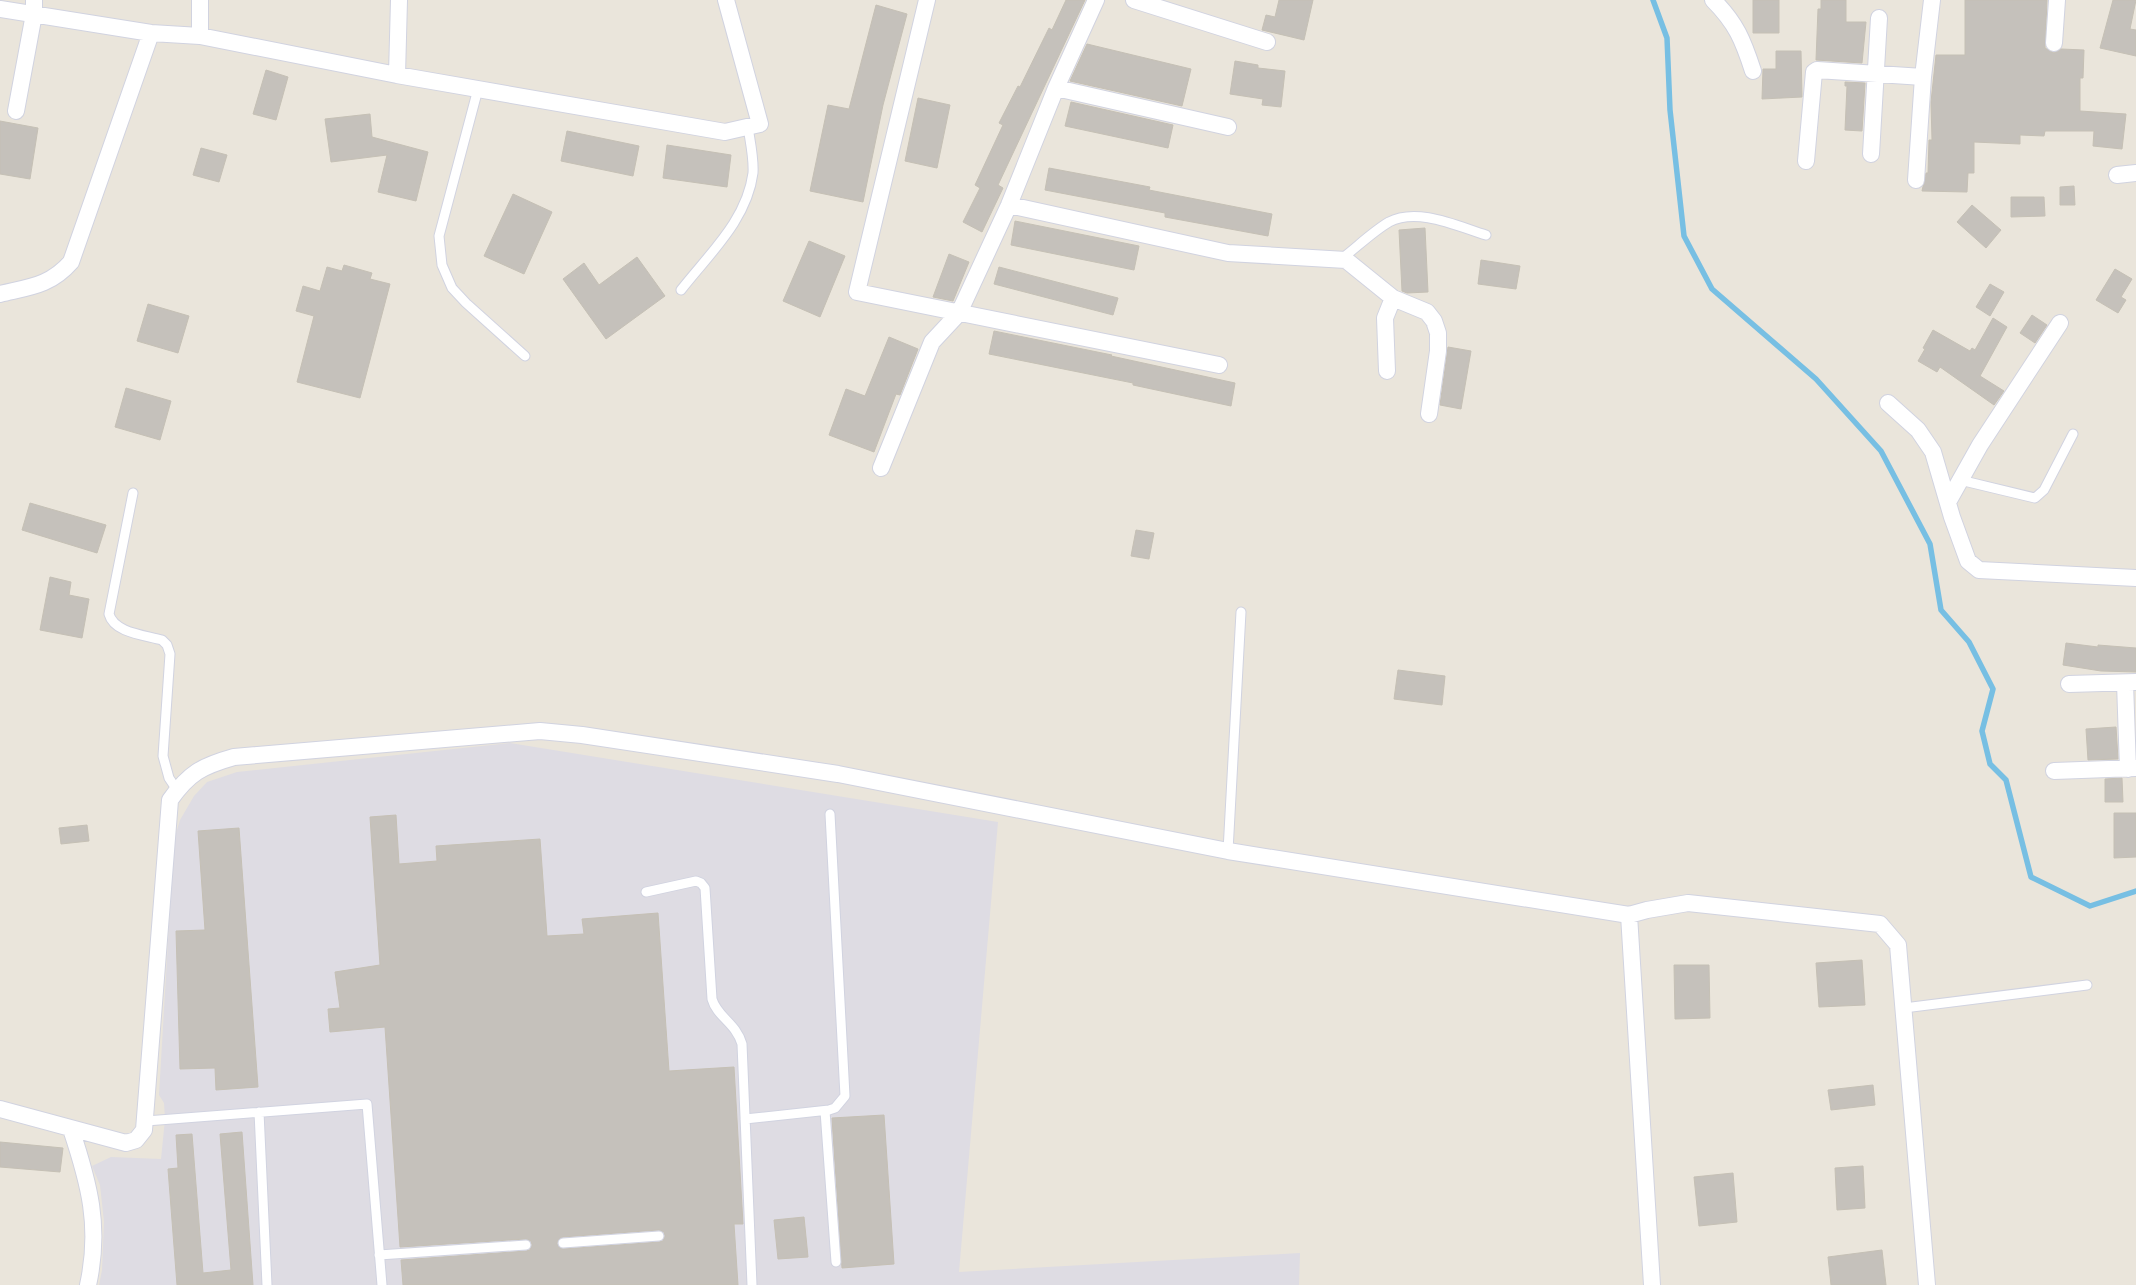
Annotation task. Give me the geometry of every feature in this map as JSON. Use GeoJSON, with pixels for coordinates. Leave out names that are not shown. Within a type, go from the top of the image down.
{"type":"FeatureCollection","features":[{"type":"Feature","properties":{"kind":"street"},"geometry":{"type":"LineString","coordinates":[[200,0],[200,36]]}},
{"type":"Feature","properties":{"kind":"street"},"geometry":{"type":"LineString","coordinates":[[397,75],[399,0]]}},
{"type":"Feature","properties":{"kind":"street"},"geometry":{"type":"LineString","coordinates":[[0,9],[34,7],[151,33],[200,36],[397,75],[726,132],[760,124],[726,0]]}},
{"type":"Feature","properties":{"kind":"street"},"geometry":{"type":"LineString","coordinates":[[927,0],[857,292],[1219,364]]}},
{"type":"Feature","properties":{"kind":"street"},"geometry":{"type":"LineString","coordinates":[[881,468],[932,342],[959,313],[1009,205],[1056,88],[1096,0]]}},
{"type":"Feature","properties":{"kind":"street"},"geometry":{"type":"LineString","coordinates":[[1134,0],[1267,42]]}},
{"type":"Feature","properties":{"kind":"street"},"geometry":{"type":"LineString","coordinates":[[1713,0],[1736,26],[1753,71]]}},
{"type":"Feature","properties":{"kind":"street"},"geometry":{"type":"LineString","coordinates":[[1916,180],[1923,77],[1932,0]]}},
{"type":"Feature","properties":{"kind":"street"},"geometry":{"type":"LineString","coordinates":[[2054,43],[2057,0]]}},
{"type":"Feature","properties":{"kind":"street"},"geometry":{"type":"LineString","coordinates":[[16,111],[34,7]]}},
{"type":"Feature","properties":{"kind":"street"},"geometry":{"type":"LineString","coordinates":[[1871,154],[1878,18]]}},
{"type":"Feature","properties":{"kind":"street"},"geometry":{"type":"LineString","coordinates":[[0,294],[50,280],[60,274],[71,262],[151,33]]}},
{"type":"Feature","properties":{"kind":"street"},"geometry":{"type":"LineString","coordinates":[[1806,161],[1814,72],[1817,70],[1923,77]]}},
{"type":"Feature","properties":{"kind":"street"},"geometry":{"type":"LineString","coordinates":[[1056,88],[1228,127]]}},
{"type":"Feature","properties":{"kind":"street"},"geometry":{"type":"LineString","coordinates":[[2117,175],[2136,174]]}},
{"type":"Feature","properties":{"kind":"street"},"geometry":{"type":"LineString","coordinates":[[1009,205],[1228,253],[1346,260],[1393,298],[1427,312],[1434,321],[1438,333],[1438,351],[1429,414]]}},
{"type":"Feature","properties":{"kind":"street"},"geometry":{"type":"LineString","coordinates":[[1387,371],[1385,318],[1393,298]]}},
{"type":"Feature","properties":{"kind":"street"},"geometry":{"type":"LineString","coordinates":[[1948,502],[1980,445],[2060,322]]}},
{"type":"Feature","properties":{"kind":"street"},"geometry":{"type":"LineString","coordinates":[[1888,403],[1926,438],[1933,452],[1968,561],[1979,570],[2136,578]]}},
{"type":"Feature","properties":{"kind":"street"},"geometry":{"type":"LineString","coordinates":[[2054,771],[2132,768],[2130,682],[2069,684]]}},
{"type":"Feature","properties":{"kind":"street"},"geometry":{"type":"LineString","coordinates":[[0,1109],[126,1143],[136,1140],[144,1130],[170,800],[194,772],[214,762],[234,757],[540,731],[582,735],[838,774],[1228,851],[1629,915],[1688,903],[1880,924],[1898,944],[1927,1285]]}},
{"type":"Feature","properties":{"kind":"street"},"geometry":{"type":"LineString","coordinates":[[1629,915],[1652,1285]]}},
{"type":"Feature","properties":{"kind":"street"},"geometry":{"type":"LineString","coordinates":[[70,1129],[85,1170],[94,1217],[92,1266],[88,1285]]}},
{"type":"Feature","properties":{"kind":"lane"},"geometry":{"type":"LineString","coordinates":[[478,89],[439,236],[442,265],[452,288],[525,356]]}},
{"type":"Feature","properties":{"kind":"lane"},"geometry":{"type":"LineString","coordinates":[[681,290],[738,219],[748,196],[753,171],[748,127]]}},
{"type":"Feature","properties":{"kind":"lane"},"geometry":{"type":"LineString","coordinates":[[1340,260],[1389,222],[1405,216],[1420,216],[1486,235]]}},
{"type":"Feature","properties":{"kind":"lane"},"geometry":{"type":"LineString","coordinates":[[1960,480],[2035,498],[2044,490],[2073,434]]}},
{"type":"Feature","properties":{"kind":"lane"},"geometry":{"type":"LineString","coordinates":[[133,493],[109,614],[111,621],[117,627],[162,640],[167,645],[170,654],[163,756],[170,778],[177,790]]}},
{"type":"Feature","properties":{"kind":"lane"},"geometry":{"type":"LineString","coordinates":[[1228,851],[1241,612]]}},
{"type":"Feature","properties":{"kind":"lane"},"geometry":{"type":"LineString","coordinates":[[745,1120],[825,1111],[835,1108],[845,1096],[830,814]]}},
{"type":"Feature","properties":{"kind":"lane"},"geometry":{"type":"LineString","coordinates":[[646,892],[696,881],[705,888],[712,999],[716,1010],[735,1027],[742,1044],[752,1285]]}},
{"type":"Feature","properties":{"kind":"lane"},"geometry":{"type":"LineString","coordinates":[[1904,1008],[2087,985]]}},
{"type":"Feature","properties":{"kind":"lane"},"geometry":{"type":"LineString","coordinates":[[146,1121],[367,1104],[382,1285]]}},
{"type":"Feature","properties":{"kind":"lane"},"geometry":{"type":"LineString","coordinates":[[825,1111],[836,1262]]}},
{"type":"Feature","properties":{"kind":"lane"},"geometry":{"type":"LineString","coordinates":[[259,1112],[267,1285]]}},
{"type":"Feature","properties":{"kind":"lane"},"geometry":{"type":"LineString","coordinates":[[564,1242],[659,1236]]}},
{"type":"Feature","properties":{"kind":"lane"},"geometry":{"type":"LineString","coordinates":[[380,1255],[526,1245]]}},
{"type":"Feature","properties":{"kind":"shaded area"},"geometry":{"type":"Polygon","coordinates":[[[510,743],[998,822],[959,1272],[1300,1253],[1299,1285],[99,1285],[102,1270],[104,1222],[100,1185],[92,1166],[111,1157],[161,1159],[165,1119],[164,1103],[159,1095],[174,840],[180,820],[194,796],[207,782],[237,772],[510,743]]]}},
{"type":"Feature","properties":{"kind":"building"},"geometry":{"type":"Polygon","coordinates":[[[1066,0],[1085,0],[998,185],[1003,188],[982,232],[963,222],[980,188],[975,185],[1003,125],[999,123],[1018,86],[1020,87],[1049,28],[1052,30],[1066,0]]]}},
{"type":"Feature","properties":{"kind":"building"},"geometry":{"type":"Polygon","coordinates":[[[1279,0],[1313,0],[1304,40],[1262,30],[1266,15],[1275,17],[1279,0]]]}},
{"type":"Feature","properties":{"kind":"building"},"geometry":{"type":"Polygon","coordinates":[[[1753,0],[1779,0],[1779,33],[1753,33],[1753,0]]]}},
{"type":"Feature","properties":{"kind":"building"},"geometry":{"type":"Polygon","coordinates":[[[1821,0],[1846,0],[1846,22],[1866,22],[1862,63],[1816,60],[1818,9],[1821,9],[1821,0]]]}},
{"type":"Feature","properties":{"kind":"building"},"geometry":{"type":"Polygon","coordinates":[[[1965,0],[2047,0],[2045,48],[2054,53],[2061,49],[2084,50],[2083,78],[2080,78],[2080,111],[2126,114],[2122,149],[2093,146],[2094,131],[2045,131],[2044,136],[2020,135],[2020,144],[1974,142],[1974,173],[1968,173],[1967,192],[1922,191],[1926,173],[1928,173],[1929,140],[1932,140],[1931,102],[1936,55],[1965,55],[1965,0]]]}},
{"type":"Feature","properties":{"kind":"building"},"geometry":{"type":"Polygon","coordinates":[[[2113,0],[2136,0],[2130,29],[2136,30],[2136,56],[2100,48],[2113,0]]]}},
{"type":"Feature","properties":{"kind":"building"},"geometry":{"type":"Polygon","coordinates":[[[876,5],[907,14],[883,105],[863,202],[810,191],[828,105],[849,109],[876,5]]]}},
{"type":"Feature","properties":{"kind":"building"},"geometry":{"type":"Polygon","coordinates":[[[1087,44],[1191,69],[1182,106],[1070,81],[1087,44]]]}},
{"type":"Feature","properties":{"kind":"building"},"geometry":{"type":"Polygon","coordinates":[[[1776,51],[1801,51],[1802,97],[1762,99],[1763,69],[1776,69],[1776,51]]]}},
{"type":"Feature","properties":{"kind":"building"},"geometry":{"type":"Polygon","coordinates":[[[1235,61],[1258,65],[1258,68],[1285,71],[1281,107],[1262,105],[1263,99],[1230,94],[1235,61]]]}},
{"type":"Feature","properties":{"kind":"building"},"geometry":{"type":"Polygon","coordinates":[[[266,70],[288,77],[276,120],[253,114],[266,70]]]}},
{"type":"Feature","properties":{"kind":"building"},"geometry":{"type":"Polygon","coordinates":[[[1845,82],[1865,83],[1862,131],[1845,130],[1847,86],[1845,86],[1845,82]]]}},
{"type":"Feature","properties":{"kind":"building"},"geometry":{"type":"Polygon","coordinates":[[[918,98],[950,105],[937,168],[905,161],[918,98]]]}},
{"type":"Feature","properties":{"kind":"building"},"geometry":{"type":"Polygon","coordinates":[[[1071,102],[1173,125],[1168,148],[1065,126],[1071,102]]]}},
{"type":"Feature","properties":{"kind":"building"},"geometry":{"type":"Polygon","coordinates":[[[370,114],[372,137],[428,152],[416,201],[378,192],[387,155],[331,162],[325,119],[370,114]]]}},
{"type":"Feature","properties":{"kind":"building"},"geometry":{"type":"Polygon","coordinates":[[[0,121],[38,128],[30,179],[0,174],[0,121]]]}},
{"type":"Feature","properties":{"kind":"building"},"geometry":{"type":"Polygon","coordinates":[[[567,131],[639,146],[633,176],[561,161],[567,131]]]}},
{"type":"Feature","properties":{"kind":"building"},"geometry":{"type":"Polygon","coordinates":[[[667,145],[731,155],[727,187],[663,178],[667,145]]]}},
{"type":"Feature","properties":{"kind":"building"},"geometry":{"type":"Polygon","coordinates":[[[201,148],[227,155],[219,182],[193,175],[201,148]]]}},
{"type":"Feature","properties":{"kind":"building"},"geometry":{"type":"Polygon","coordinates":[[[1049,168],[1150,187],[1149,190],[1272,214],[1268,236],[1165,217],[1165,213],[1045,190],[1049,168]]]}},
{"type":"Feature","properties":{"kind":"building"},"geometry":{"type":"Polygon","coordinates":[[[2074,186],[2075,205],[2060,205],[2060,187],[2074,186]]]}},
{"type":"Feature","properties":{"kind":"building"},"geometry":{"type":"Polygon","coordinates":[[[513,194],[552,212],[524,274],[484,256],[513,194]]]}},
{"type":"Feature","properties":{"kind":"building"},"geometry":{"type":"Polygon","coordinates":[[[2011,197],[2044,197],[2045,216],[2011,217],[2011,197]]]}},
{"type":"Feature","properties":{"kind":"building"},"geometry":{"type":"Polygon","coordinates":[[[1972,205],[2001,230],[1986,248],[1957,222],[1972,205]]]}},
{"type":"Feature","properties":{"kind":"building"},"geometry":{"type":"Polygon","coordinates":[[[1015,221],[1139,246],[1134,270],[1011,245],[1015,221]]]}},
{"type":"Feature","properties":{"kind":"building"},"geometry":{"type":"Polygon","coordinates":[[[1425,228],[1428,292],[1407,293],[1402,291],[1399,230],[1425,228]]]}},
{"type":"Feature","properties":{"kind":"building"},"geometry":{"type":"Polygon","coordinates":[[[809,241],[845,256],[820,317],[783,301],[809,241]]]}},
{"type":"Feature","properties":{"kind":"building"},"geometry":{"type":"Polygon","coordinates":[[[949,254],[969,262],[953,301],[933,297],[949,254]]]}},
{"type":"Feature","properties":{"kind":"building"},"geometry":{"type":"Polygon","coordinates":[[[637,257],[665,296],[606,339],[563,279],[584,263],[599,285],[637,257]]]}},
{"type":"Feature","properties":{"kind":"building"},"geometry":{"type":"Polygon","coordinates":[[[1481,260],[1520,266],[1516,289],[1478,284],[1481,260]]]}},
{"type":"Feature","properties":{"kind":"building"},"geometry":{"type":"Polygon","coordinates":[[[344,265],[372,273],[370,279],[390,284],[360,398],[297,382],[314,316],[296,311],[303,286],[320,291],[327,267],[342,271],[344,265]]]}},
{"type":"Feature","properties":{"kind":"building"},"geometry":{"type":"Polygon","coordinates":[[[999,267],[1118,298],[1113,315],[994,284],[999,267]]]}},
{"type":"Feature","properties":{"kind":"building"},"geometry":{"type":"Polygon","coordinates":[[[2115,269],[2132,279],[2121,297],[2126,300],[2118,313],[2096,300],[2115,269]]]}},
{"type":"Feature","properties":{"kind":"building"},"geometry":{"type":"Polygon","coordinates":[[[1990,284],[2004,292],[1990,316],[1976,307],[1990,284]]]}},
{"type":"Feature","properties":{"kind":"building"},"geometry":{"type":"Polygon","coordinates":[[[148,304],[189,316],[178,353],[137,341],[148,304]]]}},
{"type":"Feature","properties":{"kind":"building"},"geometry":{"type":"Polygon","coordinates":[[[2032,315],[2047,325],[2035,343],[2020,333],[2032,315]]]}},
{"type":"Feature","properties":{"kind":"building"},"geometry":{"type":"Polygon","coordinates":[[[1993,318],[2007,327],[1980,376],[2004,391],[1994,405],[1940,367],[1937,372],[1918,361],[1933,330],[1970,351],[1972,348],[1975,350],[1993,318]]]}},
{"type":"Feature","properties":{"kind":"building"},"geometry":{"type":"Polygon","coordinates":[[[994,331],[1235,383],[1231,406],[1133,385],[1133,383],[989,354],[994,331]]]}},
{"type":"Feature","properties":{"kind":"building"},"geometry":{"type":"Polygon","coordinates":[[[889,337],[918,349],[900,395],[896,394],[874,452],[829,435],[846,389],[865,396],[889,337]]]}},
{"type":"Feature","properties":{"kind":"building"},"geometry":{"type":"Polygon","coordinates":[[[1448,347],[1471,351],[1461,409],[1440,405],[1448,347]]]}},
{"type":"Feature","properties":{"kind":"building"},"geometry":{"type":"Polygon","coordinates":[[[126,388],[171,401],[160,440],[115,427],[126,388]]]}},
{"type":"Feature","properties":{"kind":"building"},"geometry":{"type":"Polygon","coordinates":[[[30,503],[106,525],[97,553],[22,530],[30,503]]]}},
{"type":"Feature","properties":{"kind":"building"},"geometry":{"type":"Polygon","coordinates":[[[1136,530],[1154,533],[1149,559],[1131,556],[1136,530]]]}},
{"type":"Feature","properties":{"kind":"building"},"geometry":{"type":"Polygon","coordinates":[[[50,577],[71,582],[69,595],[89,599],[82,638],[40,630],[50,577]]]}},
{"type":"Feature","properties":{"kind":"building"},"geometry":{"type":"Polygon","coordinates":[[[2066,643],[2098,647],[2098,645],[2136,648],[2136,672],[2101,671],[2063,665],[2066,643]]]}},
{"type":"Feature","properties":{"kind":"building"},"geometry":{"type":"Polygon","coordinates":[[[1398,670],[1445,676],[1442,705],[1394,699],[1398,670]]]}},
{"type":"Feature","properties":{"kind":"building"},"geometry":{"type":"Polygon","coordinates":[[[2116,727],[2118,759],[2088,760],[2086,729],[2116,727]]]}},
{"type":"Feature","properties":{"kind":"building"},"geometry":{"type":"Polygon","coordinates":[[[2122,778],[2123,802],[2105,802],[2105,779],[2122,778]]]}},
{"type":"Feature","properties":{"kind":"building"},"geometry":{"type":"Polygon","coordinates":[[[2114,813],[2136,813],[2136,857],[2114,858],[2114,813]]]}},
{"type":"Feature","properties":{"kind":"building"},"geometry":{"type":"Polygon","coordinates":[[[396,815],[399,864],[437,861],[436,846],[540,839],[547,936],[584,934],[582,919],[658,913],[669,1071],[734,1067],[743,1224],[734,1224],[738,1285],[403,1285],[401,1260],[526,1251],[530,1250],[532,1245],[531,1241],[526,1239],[400,1247],[385,1027],[330,1032],[328,1009],[340,1008],[335,972],[380,965],[370,817],[396,815]],[[659,1230],[563,1237],[558,1240],[557,1244],[563,1249],[659,1242],[663,1241],[664,1232],[659,1230]]]}},
{"type":"Feature","properties":{"kind":"building"},"geometry":{"type":"Polygon","coordinates":[[[87,825],[89,841],[61,844],[59,828],[87,825]]]}},
{"type":"Feature","properties":{"kind":"building"},"geometry":{"type":"Polygon","coordinates":[[[239,828],[258,1087],[216,1090],[215,1068],[180,1069],[176,931],[205,930],[198,831],[239,828]]]}},
{"type":"Feature","properties":{"kind":"building"},"geometry":{"type":"Polygon","coordinates":[[[1862,960],[1865,1005],[1819,1007],[1816,963],[1862,960]]]}},
{"type":"Feature","properties":{"kind":"building"},"geometry":{"type":"Polygon","coordinates":[[[1674,965],[1709,965],[1710,1018],[1675,1019],[1674,965]]]}},
{"type":"Feature","properties":{"kind":"building"},"geometry":{"type":"Polygon","coordinates":[[[1873,1085],[1875,1105],[1831,1110],[1828,1090],[1873,1085]]]}},
{"type":"Feature","properties":{"kind":"building"},"geometry":{"type":"Polygon","coordinates":[[[884,1115],[894,1264],[842,1268],[832,1118],[884,1115]]]}},
{"type":"Feature","properties":{"kind":"building"},"geometry":{"type":"Polygon","coordinates":[[[242,1132],[253,1285],[177,1285],[168,1169],[178,1168],[176,1135],[192,1134],[203,1273],[231,1270],[220,1134],[242,1132]]]}},
{"type":"Feature","properties":{"kind":"building"},"geometry":{"type":"Polygon","coordinates":[[[0,1142],[63,1148],[60,1172],[0,1167],[0,1142]]]}},
{"type":"Feature","properties":{"kind":"building"},"geometry":{"type":"Polygon","coordinates":[[[1863,1166],[1865,1208],[1837,1210],[1835,1168],[1863,1166]]]}},
{"type":"Feature","properties":{"kind":"building"},"geometry":{"type":"Polygon","coordinates":[[[1733,1173],[1737,1222],[1699,1226],[1694,1177],[1733,1173]]]}},
{"type":"Feature","properties":{"kind":"building"},"geometry":{"type":"Polygon","coordinates":[[[804,1217],[808,1257],[778,1259],[774,1220],[804,1217]]]}},
{"type":"Feature","properties":{"kind":"building"},"geometry":{"type":"Polygon","coordinates":[[[1882,1250],[1886,1285],[1831,1285],[1828,1257],[1882,1250]]]}},
{"type":"Feature","properties":{"kind":"waterway"},"geometry":{"type":"LineString","coordinates":[[1653,0],[1667,38],[1670,110],[1684,236],[1712,289],[1816,379],[1881,451],[1930,544],[1941,610],[1969,642],[1993,689],[1982,731],[1990,764],[2006,780],[2031,877],[2090,906],[2136,891]]}}]}
